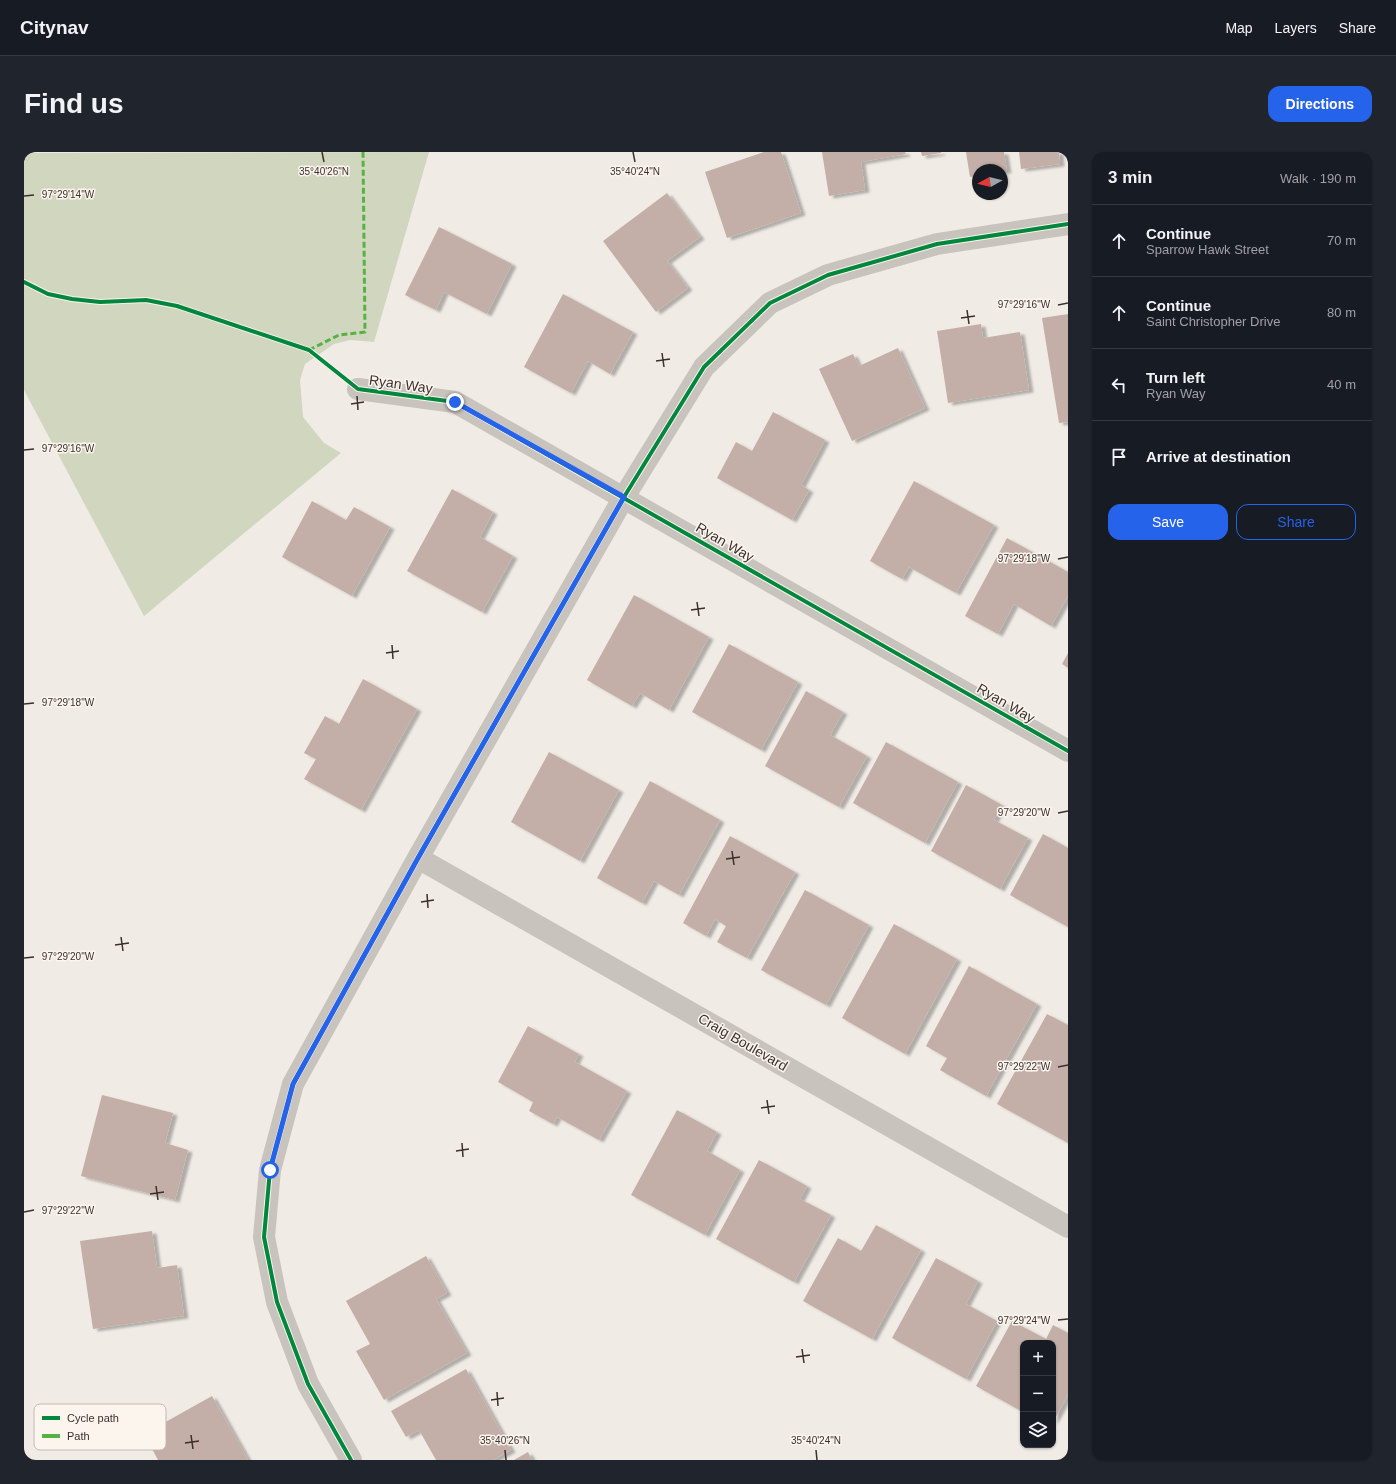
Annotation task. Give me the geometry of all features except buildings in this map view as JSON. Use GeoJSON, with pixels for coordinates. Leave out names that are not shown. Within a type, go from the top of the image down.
{"type":"FeatureCollection","features":[{"type":"Feature","properties":{"kind":"street"},"geometry":{"type":"LineString","coordinates":[[351,1460],[308,1384],[277,1302],[264,1237],[270,1170],[293,1084],[418,858],[624,497],[704,367],[770,303],[828,275],[937,244],[1068,224]]}},
{"type":"Feature","properties":{"kind":"street","name":"Ryan Way"},"geometry":{"type":"LineString","coordinates":[[358,389],[455,402],[1068,751]]}},
{"type":"Feature","properties":{"kind":"street","name":"Craig Boulevard"},"geometry":{"type":"LineString","coordinates":[[418,858],[1068,1227]]}},
{"type":"Feature","properties":{"kind":"green space"},"geometry":{"type":"Polygon","coordinates":[[[429,152],[374,342],[350,340],[334,344],[305,364],[300,380],[303,417],[324,443],[341,453],[144,616],[24,390],[24,153],[429,152]]]}},
{"type":"Feature","properties":{"kind":"marked path"},"geometry":{"type":"LineString","coordinates":[[309,350],[339,335],[365,332],[363,152]]}},
{"type":"Feature","properties":{"kind":"cycle path"},"geometry":{"type":"LineString","coordinates":[[351,1460],[308,1384],[277,1302],[264,1237],[270,1170],[293,1084],[418,858],[624,497],[704,367],[770,303],[828,275],[937,244],[1068,224]]}},
{"type":"Feature","properties":{"kind":"cycle path"},"geometry":{"type":"LineString","coordinates":[[24,282],[48,294],[72,299],[100,302],[146,300],[177,306],[309,350],[358,389],[455,402],[1068,751]]}},
{"type":"Feature","properties":{"kind":"route"},"geometry":{"type":"LineString","coordinates":[[270,1170],[293,1084],[418,858],[624,497],[455,402]]}}]}
